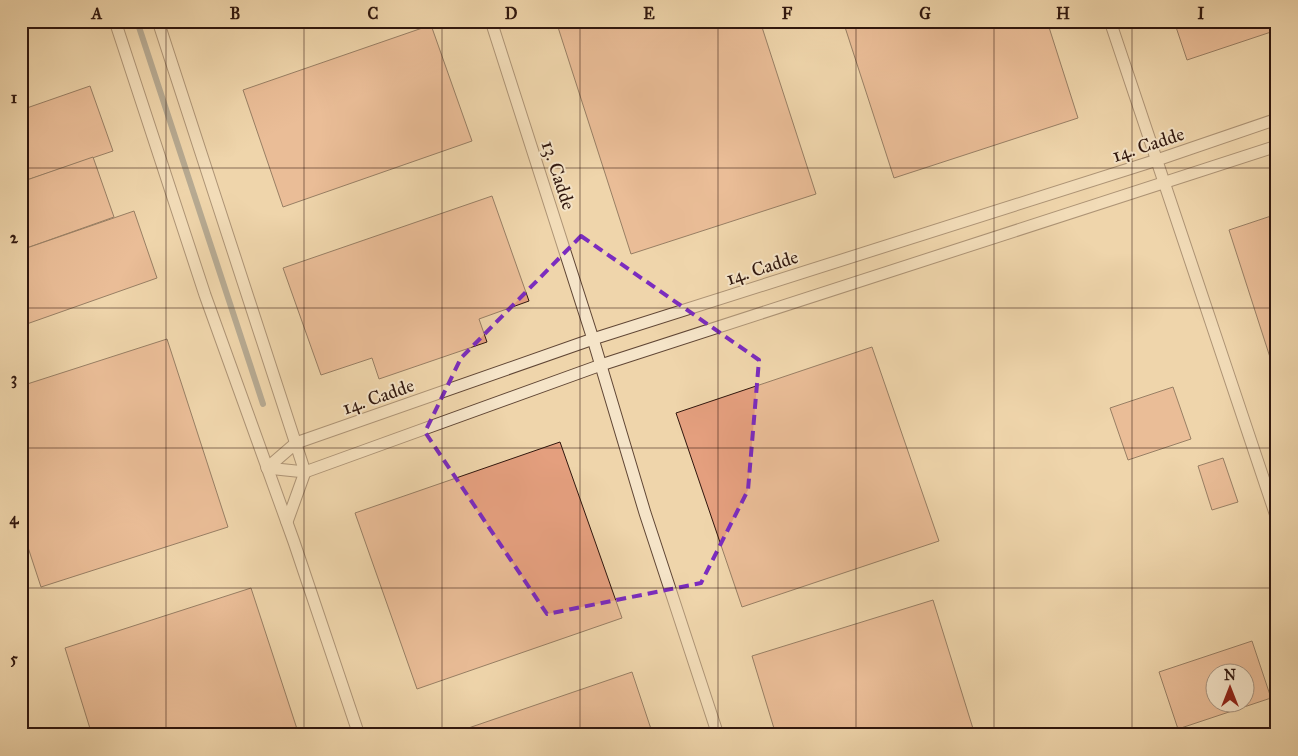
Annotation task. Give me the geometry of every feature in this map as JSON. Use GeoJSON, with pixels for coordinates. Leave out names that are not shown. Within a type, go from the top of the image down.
{"type":"FeatureCollection","features":[{"type":"Feature","properties":{"kind":"lane"},"geometry":{"type":"LineString","coordinates":[[115,21],[205,295],[287,522],[359,735]]}},
{"type":"Feature","properties":{"kind":"lane"},"geometry":{"type":"LineString","coordinates":[[158,21],[305,472],[287,522]]}},
{"type":"Feature","properties":{"kind":"lane","name":"13. Cadde"},"geometry":{"type":"LineString","coordinates":[[491,21],[593,338],[645,514],[718,735]]}},
{"type":"Feature","properties":{"kind":"lane"},"geometry":{"type":"LineString","coordinates":[[1110,21],[1277,519]]}},
{"type":"Feature","properties":{"kind":"lane","name":"14. Cadde"},"geometry":{"type":"LineString","coordinates":[[267,468],[296,443],[593,338],[1157,160],[1277,119]]}},
{"type":"Feature","properties":{"kind":"lane"},"geometry":{"type":"LineString","coordinates":[[267,468],[305,472],[601,366],[1277,146]]}},
{"type":"Feature","properties":{"kind":"highlighted area"},"geometry":{"type":"Polygon","coordinates":[[[581,236],[759,360],[748,490],[701,583],[547,614],[425,432],[461,358],[581,236]]]}},
{"type":"Feature","properties":{"kind":"building"},"geometry":{"type":"Polygon","coordinates":[[[556,21],[760,21],[816,194],[631,254],[556,21]]]}},
{"type":"Feature","properties":{"kind":"building"},"geometry":{"type":"Polygon","coordinates":[[[843,21],[1047,21],[1078,118],[894,178],[843,21]]]}},
{"type":"Feature","properties":{"kind":"building"},"geometry":{"type":"Polygon","coordinates":[[[1174,21],[1275,21],[1277,30],[1187,60],[1174,21]]]}},
{"type":"Feature","properties":{"kind":"building"},"geometry":{"type":"Polygon","coordinates":[[[431,25],[472,141],[283,207],[243,90],[431,25]]]}},
{"type":"Feature","properties":{"kind":"building"},"geometry":{"type":"Polygon","coordinates":[[[90,86],[113,151],[21,182],[21,110],[90,86]]]}},
{"type":"Feature","properties":{"kind":"building"},"geometry":{"type":"Polygon","coordinates":[[[93,157],[114,217],[21,250],[21,182],[93,157]]]}},
{"type":"Feature","properties":{"kind":"building"},"geometry":{"type":"Polygon","coordinates":[[[492,196],[529,301],[479,319],[487,342],[379,379],[372,358],[321,375],[283,268],[492,196]]]}},
{"type":"Feature","properties":{"kind":"building"},"geometry":{"type":"Polygon","coordinates":[[[134,211],[157,278],[21,326],[21,250],[134,211]]]}},
{"type":"Feature","properties":{"kind":"building"},"geometry":{"type":"Polygon","coordinates":[[[1277,214],[1277,379],[1229,230],[1277,214]]]}},
{"type":"Feature","properties":{"kind":"building"},"geometry":{"type":"Polygon","coordinates":[[[167,339],[228,527],[41,587],[21,526],[21,386],[167,339]]]}},
{"type":"Feature","properties":{"kind":"building"},"geometry":{"type":"Polygon","coordinates":[[[872,347],[939,541],[742,607],[676,413],[872,347]]]}},
{"type":"Feature","properties":{"kind":"building"},"geometry":{"type":"Polygon","coordinates":[[[1173,387],[1191,439],[1128,460],[1110,408],[1173,387]]]}},
{"type":"Feature","properties":{"kind":"building"},"geometry":{"type":"Polygon","coordinates":[[[560,442],[622,618],[417,689],[355,513],[560,442]]]}},
{"type":"Feature","properties":{"kind":"building"},"geometry":{"type":"Polygon","coordinates":[[[1223,458],[1238,502],[1212,510],[1198,466],[1223,458]]]}},
{"type":"Feature","properties":{"kind":"building"},"geometry":{"type":"Polygon","coordinates":[[[251,588],[299,735],[92,735],[65,648],[251,588]]]}},
{"type":"Feature","properties":{"kind":"building"},"geometry":{"type":"Polygon","coordinates":[[[933,600],[975,735],[776,735],[752,656],[933,600]]]}},
{"type":"Feature","properties":{"kind":"building"},"geometry":{"type":"Polygon","coordinates":[[[1252,641],[1271,698],[1256,703],[1256,664],[1206,664],[1206,714],[1223,714],[1178,729],[1159,672],[1252,641]]]}},
{"type":"Feature","properties":{"kind":"building"},"geometry":{"type":"Polygon","coordinates":[[[632,672],[653,735],[448,735],[632,672]]]}},
{"type":"Feature","properties":{"kind":"waterway"},"geometry":{"type":"LineString","coordinates":[[137,21],[263,404]]}}]}
